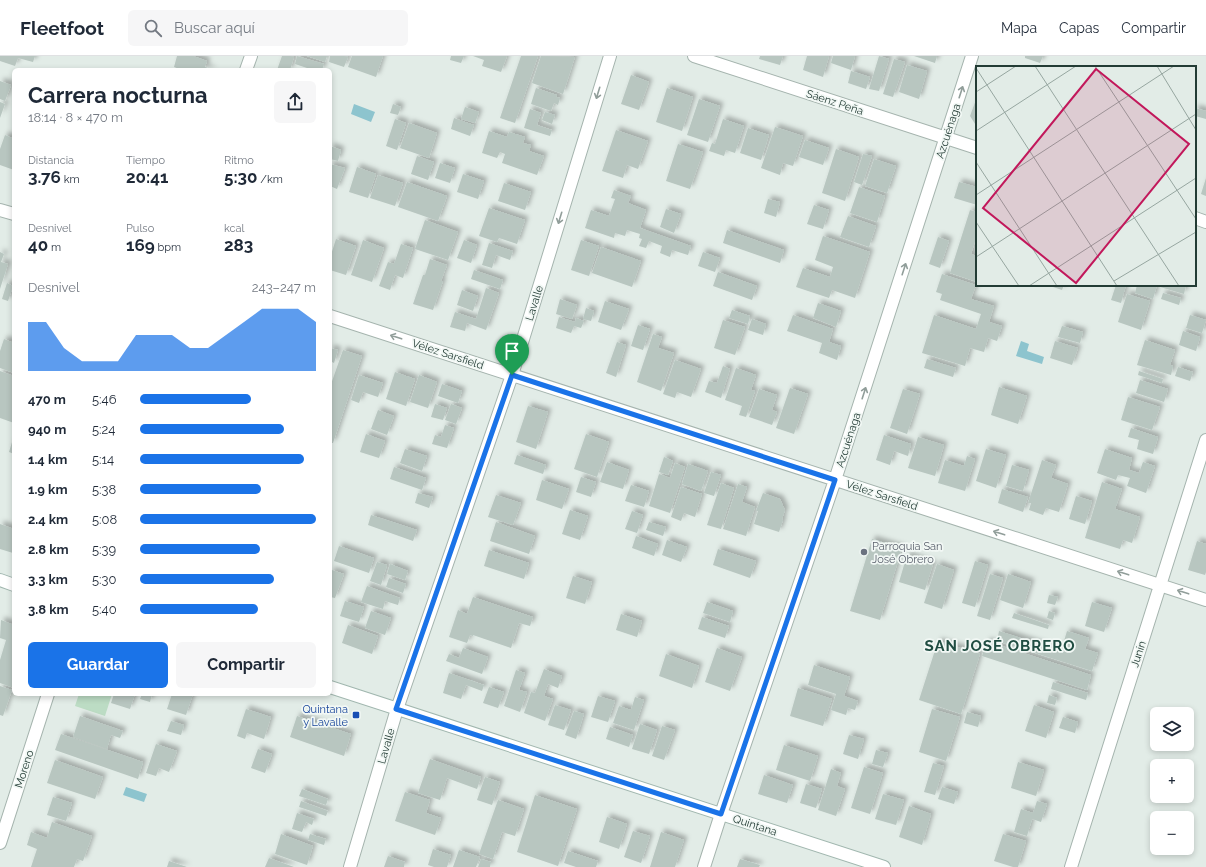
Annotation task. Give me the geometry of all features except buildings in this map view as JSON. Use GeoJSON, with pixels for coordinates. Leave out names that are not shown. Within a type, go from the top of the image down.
{"type":"FeatureCollection","features":[{"type":"Feature","properties":{"kind":"street"},"geometry":{"type":"LineString","coordinates":[[247,68],[251,56]]}},
{"type":"Feature","properties":{"kind":"street","name":"Lavalle"},"geometry":{"type":"LineString","coordinates":[[350,867],[396,709],[512,375],[610,56]]}},
{"type":"Feature","properties":{"kind":"street","name":"Sáenz Peña"},"geometry":{"type":"LineString","coordinates":[[694,56],[976,148]]}},
{"type":"Feature","properties":{"kind":"street","name":"Azcuénaga"},"geometry":{"type":"LineString","coordinates":[[704,867],[835,480],[972,56]]}},
{"type":"Feature","properties":{"kind":"street"},"geometry":{"type":"LineString","coordinates":[[0,210],[12,213]]}},
{"type":"Feature","properties":{"kind":"street"},"geometry":{"type":"LineString","coordinates":[[1196,218],[1206,222]]}},
{"type":"Feature","properties":{"kind":"street","name":"Vélez Sarsfield"},"geometry":{"type":"LineString","coordinates":[[332,317],[1206,600]]}},
{"type":"Feature","properties":{"kind":"street","name":"Junín"},"geometry":{"type":"LineString","coordinates":[[1071,867],[1206,440]]}},
{"type":"Feature","properties":{"kind":"street"},"geometry":{"type":"LineString","coordinates":[[0,580],[12,584]]}},
{"type":"Feature","properties":{"kind":"street","name":"Quintana"},"geometry":{"type":"LineString","coordinates":[[332,688],[884,867]]}},
{"type":"Feature","properties":{"kind":"street","name":"Moreno"},"geometry":{"type":"LineString","coordinates":[[0,844],[47,696]]}},
{"type":"Feature","properties":{"kind":"green space"},"geometry":{"type":"Polygon","coordinates":[[[78,696],[111,696],[105,716],[75,706],[78,696]]]}},
{"type":"Feature","properties":{"kind":"water"},"geometry":{"type":"Polygon","coordinates":[[[354,104],[375,112],[371,122],[351,114],[354,104]]]}},
{"type":"Feature","properties":{"kind":"water"},"geometry":{"type":"Polygon","coordinates":[[[1021,341],[1029,344],[1027,351],[1044,357],[1042,364],[1016,356],[1021,341]]]}},
{"type":"Feature","properties":{"kind":"water"},"geometry":{"type":"Polygon","coordinates":[[[126,787],[147,794],[144,802],[123,795],[126,787]]]}},
{"type":"Feature","properties":{"kind":"place","name":"Parroquia San José Obrero"},"geometry":{"type":"Point","coordinates":[864,552]}},
{"type":"Feature","properties":{"kind":"place","name":"Quintana y Lavalle"},"geometry":{"type":"Point","coordinates":[356,715]}},
{"type":"Feature","properties":{"kind":"district","name":"SAN JOSÉ OBRERO"},"geometry":{"type":"Point","coordinates":[1000,646]}},
{"type":"Feature","properties":{"kind":"route"},"geometry":{"type":"LineString","coordinates":[[512,375],[835,480],[721,814],[396,709],[512,375]]}}]}
